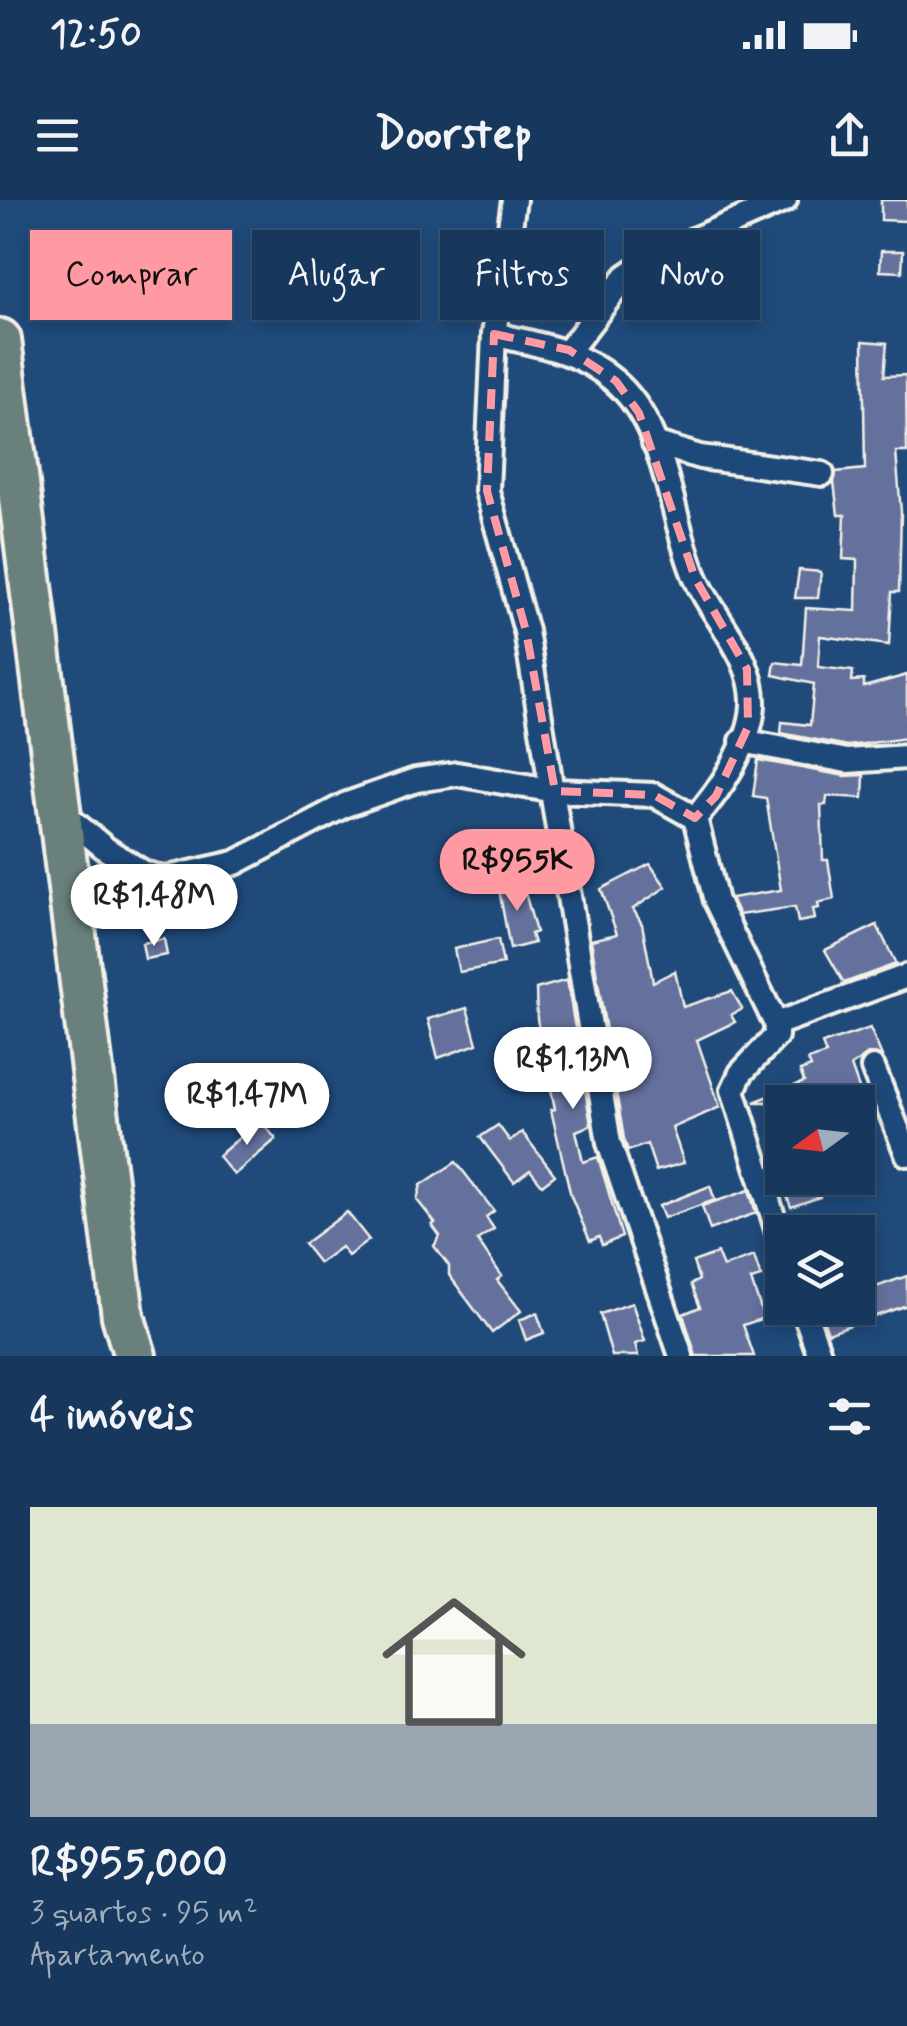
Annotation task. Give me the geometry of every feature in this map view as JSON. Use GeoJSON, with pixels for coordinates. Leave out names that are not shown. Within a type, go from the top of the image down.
{"type":"FeatureCollection","features":[{"type":"Feature","properties":{"kind":"highway"},"geometry":{"type":"LineString","coordinates":[[0,340],[123,1316],[135,1356]]}},
{"type":"Feature","properties":{"kind":"highway"},"geometry":{"type":"LineString","coordinates":[[0,630],[22,597],[25,548]]}},
{"type":"Feature","properties":{"kind":"street"},"geometry":{"type":"LineString","coordinates":[[514,200],[494,334],[488,491],[526,631],[609,1143],[682,1356]]}},
{"type":"Feature","properties":{"kind":"street"},"geometry":{"type":"LineString","coordinates":[[569,350],[626,276],[640,266],[785,200]]}},
{"type":"Feature","properties":{"kind":"street"},"geometry":{"type":"LineString","coordinates":[[494,334],[569,350],[616,381],[654,443],[695,578],[747,669],[753,704],[742,741],[716,796],[695,818]]}},
{"type":"Feature","properties":{"kind":"street"},"geometry":{"type":"LineString","coordinates":[[654,443],[700,457],[822,474]]}},
{"type":"Feature","properties":{"kind":"street"},"geometry":{"type":"LineString","coordinates":[[742,741],[848,761],[907,757]]}},
{"type":"Feature","properties":{"kind":"street"},"geometry":{"type":"LineString","coordinates":[[57,808],[106,849],[144,873],[164,879],[235,863],[345,805],[416,780],[457,774],[555,792],[654,795],[695,818],[716,901],[776,1024],[776,1036],[740,1073],[734,1090],[773,1215]]}},
{"type":"Feature","properties":{"kind":"street"},"geometry":{"type":"LineString","coordinates":[[776,1024],[907,976]]}},
{"type":"Feature","properties":{"kind":"street"},"geometry":{"type":"LineString","coordinates":[[873,1068],[907,1154]]}},
{"type":"Feature","properties":{"kind":"street"},"geometry":{"type":"LineString","coordinates":[[809,1325],[820,1356]]}},
{"type":"Feature","properties":{"kind":"highlighted area"},"geometry":{"type":"Polygon","coordinates":[[[494,334],[569,350],[616,381],[639,413],[695,578],[747,669],[748,727],[716,796],[695,818],[654,795],[555,791],[526,631],[487,491],[494,334]]]}},
{"type":"Feature","properties":{"kind":"building"},"geometry":{"type":"Polygon","coordinates":[[[881,200],[907,200],[907,221],[881,220],[881,200]]]}},
{"type":"Feature","properties":{"kind":"building"},"geometry":{"type":"Polygon","coordinates":[[[881,251],[903,251],[902,272],[880,271],[881,251]]]}},
{"type":"Feature","properties":{"kind":"building"},"geometry":{"type":"Polygon","coordinates":[[[863,341],[887,343],[884,376],[906,375],[907,452],[896,452],[901,512],[899,592],[892,592],[889,645],[820,636],[818,667],[853,671],[852,681],[864,680],[864,687],[907,675],[907,738],[848,746],[781,733],[782,722],[810,725],[814,684],[773,675],[775,662],[802,665],[806,608],[856,611],[857,560],[843,559],[845,515],[838,515],[834,482],[836,472],[865,469],[863,341]]]}},
{"type":"Feature","properties":{"kind":"building"},"geometry":{"type":"Polygon","coordinates":[[[799,570],[821,572],[818,598],[795,598],[799,570]]]}},
{"type":"Feature","properties":{"kind":"building"},"geometry":{"type":"Polygon","coordinates":[[[758,760],[845,776],[864,775],[863,798],[827,796],[826,805],[821,805],[823,860],[828,860],[834,899],[818,903],[819,908],[813,909],[815,919],[798,922],[795,907],[739,915],[731,898],[781,890],[766,798],[753,796],[758,760]]]}},
{"type":"Feature","properties":{"kind":"building"},"geometry":{"type":"Polygon","coordinates":[[[650,864],[666,887],[633,909],[642,924],[653,982],[675,971],[683,1007],[732,991],[742,1009],[731,1015],[735,1022],[697,1040],[720,1107],[672,1128],[684,1163],[656,1171],[647,1144],[628,1151],[624,1139],[591,940],[617,934],[601,889],[650,864]]]}},
{"type":"Feature","properties":{"kind":"building"},"geometry":{"type":"Polygon","coordinates":[[[521,878],[536,932],[531,934],[534,943],[510,949],[498,884],[521,878]]]}},
{"type":"Feature","properties":{"kind":"building"},"geometry":{"type":"Polygon","coordinates":[[[877,925],[896,964],[844,983],[825,950],[877,925]]]}},
{"type":"Feature","properties":{"kind":"building"},"geometry":{"type":"Polygon","coordinates":[[[164,939],[167,955],[145,959],[142,943],[164,939]]]}},
{"type":"Feature","properties":{"kind":"building"},"geometry":{"type":"Polygon","coordinates":[[[498,939],[503,964],[459,972],[454,949],[498,939]]]}},
{"type":"Feature","properties":{"kind":"building"},"geometry":{"type":"Polygon","coordinates":[[[567,980],[591,1125],[576,1131],[583,1162],[598,1157],[622,1237],[602,1245],[599,1237],[590,1241],[571,1196],[551,1110],[555,1109],[537,1019],[536,989],[567,980]]]}},
{"type":"Feature","properties":{"kind":"building"},"geometry":{"type":"Polygon","coordinates":[[[467,1008],[477,1044],[438,1058],[428,1019],[467,1008]]]}},
{"type":"Feature","properties":{"kind":"building"},"geometry":{"type":"Polygon","coordinates":[[[870,1028],[882,1056],[868,1054],[851,1066],[858,1085],[796,1085],[804,1082],[800,1071],[811,1067],[808,1060],[826,1054],[822,1044],[870,1028]]]}},
{"type":"Feature","properties":{"kind":"building"},"geometry":{"type":"Polygon","coordinates":[[[260,1120],[276,1139],[234,1175],[218,1156],[260,1120]]]}},
{"type":"Feature","properties":{"kind":"building"},"geometry":{"type":"Polygon","coordinates":[[[498,1125],[510,1141],[522,1132],[555,1175],[542,1185],[530,1170],[514,1182],[480,1137],[498,1125]]]}},
{"type":"Feature","properties":{"kind":"building"},"geometry":{"type":"Polygon","coordinates":[[[456,1162],[494,1211],[486,1217],[494,1229],[477,1240],[502,1276],[497,1280],[521,1311],[492,1333],[449,1275],[449,1266],[434,1246],[440,1236],[432,1225],[435,1223],[417,1200],[421,1185],[456,1162]]]}},
{"type":"Feature","properties":{"kind":"building"},"geometry":{"type":"Polygon","coordinates":[[[710,1186],[715,1200],[664,1218],[659,1206],[710,1186]]]}},
{"type":"Feature","properties":{"kind":"building"},"geometry":{"type":"Polygon","coordinates":[[[749,1190],[756,1213],[710,1230],[702,1206],[749,1190]]]}},
{"type":"Feature","properties":{"kind":"building"},"geometry":{"type":"Polygon","coordinates":[[[786,1195],[819,1195],[820,1197],[791,1207],[786,1195]]]}},
{"type":"Feature","properties":{"kind":"building"},"geometry":{"type":"Polygon","coordinates":[[[347,1212],[369,1240],[348,1256],[341,1247],[319,1263],[304,1244],[347,1212]]]}},
{"type":"Feature","properties":{"kind":"building"},"geometry":{"type":"Polygon","coordinates":[[[717,1253],[723,1267],[754,1256],[761,1277],[751,1280],[764,1318],[743,1325],[754,1356],[696,1356],[683,1314],[700,1307],[691,1284],[699,1280],[693,1262],[717,1253]]]}},
{"type":"Feature","properties":{"kind":"building"},"geometry":{"type":"Polygon","coordinates":[[[907,1276],[907,1305],[875,1316],[876,1287],[907,1276]]]}},
{"type":"Feature","properties":{"kind":"building"},"geometry":{"type":"Polygon","coordinates":[[[632,1303],[645,1341],[635,1344],[638,1356],[612,1356],[600,1314],[632,1303]]]}},
{"type":"Feature","properties":{"kind":"building"},"geometry":{"type":"Polygon","coordinates":[[[537,1313],[544,1333],[526,1340],[519,1320],[537,1313]]]}},
{"type":"Feature","properties":{"kind":"building"},"geometry":{"type":"Polygon","coordinates":[[[825,1325],[851,1325],[828,1333],[825,1325]]]}}]}
